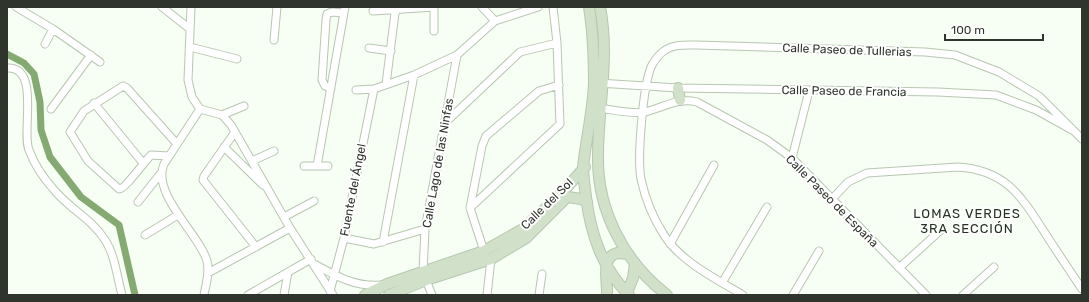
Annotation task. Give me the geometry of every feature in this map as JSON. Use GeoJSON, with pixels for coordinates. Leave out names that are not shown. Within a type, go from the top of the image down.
{"type":"FeatureCollection","features":[{"type":"Feature","properties":{"kind":"street"},"geometry":{"type":"LineString","coordinates":[[16,7],[54,29],[100,62]]}},
{"type":"Feature","properties":{"kind":"street"},"geometry":{"type":"LineString","coordinates":[[162,7],[190,29]]}},
{"type":"Feature","properties":{"kind":"street"},"geometry":{"type":"LineString","coordinates":[[191,7],[188,80],[190,90],[200,109],[222,115],[235,132],[290,228],[332,293]]}},
{"type":"Feature","properties":{"kind":"street"},"geometry":{"type":"LineString","coordinates":[[274,40],[277,7]]}},
{"type":"Feature","properties":{"kind":"street"},"geometry":{"type":"LineString","coordinates":[[373,11],[397,10],[410,7],[434,7],[434,31]]}},
{"type":"Feature","properties":{"kind":"street"},"geometry":{"type":"LineString","coordinates":[[482,7],[495,21]]}},
{"type":"Feature","properties":{"kind":"street"},"geometry":{"type":"LineString","coordinates":[[356,90],[374,89],[414,75],[458,55],[495,21],[538,7]]}},
{"type":"Feature","properties":{"kind":"street"},"geometry":{"type":"LineString","coordinates":[[470,208],[560,124],[557,43],[553,7]]}},
{"type":"Feature","properties":{"kind":"street"},"geometry":{"type":"LineString","coordinates":[[589,7],[599,84]]}},
{"type":"Feature","properties":{"kind":"street"},"geometry":{"type":"LineString","coordinates":[[600,7],[604,49],[597,108],[598,159],[602,201],[616,233],[628,254],[650,280],[667,295]]}},
{"type":"Feature","properties":{"kind":"street"},"geometry":{"type":"LineString","coordinates":[[316,166],[331,88],[344,10],[327,14],[326,20],[322,80],[326,86],[331,88]]}},
{"type":"Feature","properties":{"kind":"street"},"geometry":{"type":"LineString","coordinates":[[386,84],[395,13],[397,10]]}},
{"type":"Feature","properties":{"kind":"street"},"geometry":{"type":"LineString","coordinates":[[45,44],[54,29]]}},
{"type":"Feature","properties":{"kind":"street"},"geometry":{"type":"LineString","coordinates":[[446,122],[520,52],[557,43]]}},
{"type":"Feature","properties":{"kind":"street","name":"Calle Paseo de Tullerias"},"geometry":{"type":"LineString","coordinates":[[743,295],[691,263],[670,244],[651,211],[641,179],[639,158],[650,70],[657,57],[664,51],[678,45],[847,49],[950,55],[999,72],[1039,96],[1074,131]]}},
{"type":"Feature","properties":{"kind":"street"},"geometry":{"type":"LineString","coordinates":[[190,47],[237,59]]}},
{"type":"Feature","properties":{"kind":"street"},"geometry":{"type":"LineString","coordinates":[[369,48],[391,51]]}},
{"type":"Feature","properties":{"kind":"street"},"geometry":{"type":"LineString","coordinates":[[51,110],[91,55]]}},
{"type":"Feature","properties":{"kind":"street","name":"Calle Lago de las Ninfas"},"geometry":{"type":"LineString","coordinates":[[425,276],[425,229],[458,55]]}},
{"type":"Feature","properties":{"kind":"street"},"geometry":{"type":"LineString","coordinates":[[7,68],[19,71],[28,90],[26,138],[28,150],[55,192],[94,226],[106,241],[112,256],[122,295]]}},
{"type":"Feature","properties":{"kind":"street"},"geometry":{"type":"LineString","coordinates":[[383,242],[414,75]]}},
{"type":"Feature","properties":{"kind":"street","name":"Calle Paseo de Francia"},"geometry":{"type":"LineString","coordinates":[[599,84],[678,88],[938,92],[996,95],[1036,110],[1074,131],[1082,139]]}},
{"type":"Feature","properties":{"kind":"street"},"geometry":{"type":"LineString","coordinates":[[484,252],[470,208],[482,146],[486,136],[539,91],[559,85]]}},
{"type":"Feature","properties":{"kind":"street"},"geometry":{"type":"LineString","coordinates":[[169,156],[151,156],[143,162],[124,187],[119,188],[88,161],[70,132],[84,111],[118,87],[123,86],[127,88],[178,144]]}},
{"type":"Feature","properties":{"kind":"street"},"geometry":{"type":"LineString","coordinates":[[678,88],[680,100]]}},
{"type":"Feature","properties":{"kind":"street","name":"Fuente del Ángel"},"geometry":{"type":"LineString","coordinates":[[332,293],[374,89]]}},
{"type":"Feature","properties":{"kind":"street"},"geometry":{"type":"LineString","coordinates":[[792,158],[808,91]]}},
{"type":"Feature","properties":{"kind":"street","name":"Calle Paseo de España"},"geometry":{"type":"LineString","coordinates":[[597,108],[644,112],[680,100],[697,102],[755,134],[792,158],[926,295]]}},
{"type":"Feature","properties":{"kind":"street"},"geometry":{"type":"LineString","coordinates":[[94,103],[143,162]]}},
{"type":"Feature","properties":{"kind":"street"},"geometry":{"type":"LineString","coordinates":[[222,115],[244,106]]}},
{"type":"Feature","properties":{"kind":"street"},"geometry":{"type":"LineString","coordinates":[[597,108],[587,141],[584,173],[587,202],[591,226],[606,266],[628,294]]}},
{"type":"Feature","properties":{"kind":"street"},"geometry":{"type":"LineString","coordinates":[[138,202],[161,173],[169,156],[200,109]]}},
{"type":"Feature","properties":{"kind":"street"},"geometry":{"type":"LineString","coordinates":[[235,132],[203,180],[204,184],[256,246]]}},
{"type":"Feature","properties":{"kind":"street"},"geometry":{"type":"LineString","coordinates":[[587,141],[598,143]]}},
{"type":"Feature","properties":{"kind":"street"},"geometry":{"type":"LineString","coordinates":[[224,148],[268,191]]}},
{"type":"Feature","properties":{"kind":"street"},"geometry":{"type":"LineString","coordinates":[[252,161],[274,151]]}},
{"type":"Feature","properties":{"kind":"street","name":"Calle del Sol"},"geometry":{"type":"LineString","coordinates":[[425,276],[484,252],[523,229],[598,159]]}},
{"type":"Feature","properties":{"kind":"street"},"geometry":{"type":"LineString","coordinates":[[670,244],[714,165]]}},
{"type":"Feature","properties":{"kind":"street"},"geometry":{"type":"LineString","coordinates":[[304,166],[328,166]]}},
{"type":"Feature","properties":{"kind":"street"},"geometry":{"type":"LineString","coordinates":[[832,199],[848,182],[867,173],[958,167],[972,168],[989,173],[1008,184],[1023,200],[1082,289]]}},
{"type":"Feature","properties":{"kind":"street"},"geometry":{"type":"LineString","coordinates":[[161,173],[164,186],[178,215],[204,254],[208,273],[204,295]]}},
{"type":"Feature","properties":{"kind":"street","name":"Calle del Sol"},"geometry":{"type":"LineString","coordinates":[[425,276],[491,259],[526,238],[568,196],[584,173]]}},
{"type":"Feature","properties":{"kind":"street"},"geometry":{"type":"LineString","coordinates":[[568,196],[587,202]]}},
{"type":"Feature","properties":{"kind":"street"},"geometry":{"type":"LineString","coordinates":[[284,217],[314,201]]}},
{"type":"Feature","properties":{"kind":"street"},"geometry":{"type":"LineString","coordinates":[[722,283],[766,207]]}},
{"type":"Feature","properties":{"kind":"street"},"geometry":{"type":"LineString","coordinates":[[145,235],[178,215]]}},
{"type":"Feature","properties":{"kind":"street"},"geometry":{"type":"LineString","coordinates":[[208,273],[290,228]]}},
{"type":"Feature","properties":{"kind":"street"},"geometry":{"type":"LineString","coordinates":[[344,238],[374,244],[425,229]]}},
{"type":"Feature","properties":{"kind":"street"},"geometry":{"type":"LineString","coordinates":[[899,268],[942,229]]}},
{"type":"Feature","properties":{"kind":"street"},"geometry":{"type":"LineString","coordinates":[[793,295],[818,251]]}},
{"type":"Feature","properties":{"kind":"street"},"geometry":{"type":"LineString","coordinates":[[607,295],[606,266],[608,259],[614,254],[621,252],[628,254]]}},
{"type":"Feature","properties":{"kind":"street"},"geometry":{"type":"LineString","coordinates":[[487,295],[491,259]]}},
{"type":"Feature","properties":{"kind":"street"},"geometry":{"type":"LineString","coordinates":[[248,295],[288,272],[312,261]]}},
{"type":"Feature","properties":{"kind":"street"},"geometry":{"type":"LineString","coordinates":[[312,261],[348,282],[361,284],[387,284],[425,276]]}},
{"type":"Feature","properties":{"kind":"street"},"geometry":{"type":"LineString","coordinates":[[628,294],[633,278],[635,263]]}},
{"type":"Feature","properties":{"kind":"street"},"geometry":{"type":"LineString","coordinates":[[963,295],[994,267]]}},
{"type":"Feature","properties":{"kind":"street"},"geometry":{"type":"LineString","coordinates":[[284,295],[288,272]]}},
{"type":"Feature","properties":{"kind":"street"},"geometry":{"type":"LineString","coordinates":[[539,295],[542,274]]}},
{"type":"Feature","properties":{"kind":"street"},"geometry":{"type":"LineString","coordinates":[[389,295],[425,276]]}},
{"type":"Feature","properties":{"kind":"street"},"geometry":{"type":"LineString","coordinates":[[425,276],[432,295]]}},
{"type":"Feature","properties":{"kind":"street"},"geometry":{"type":"LineString","coordinates":[[365,295],[387,284]]}},
{"type":"Feature","properties":{"kind":"waterway"},"geometry":{"type":"LineString","coordinates":[[7,54],[24,63],[34,74],[40,102],[41,130],[50,157],[81,197],[119,225],[135,295]]}},
{"type":"Feature","properties":{"kind":"district","name":"LOMAS VERDES 3RA SECCIÓN"},"geometry":{"type":"Point","coordinates":[967,220]}}]}
